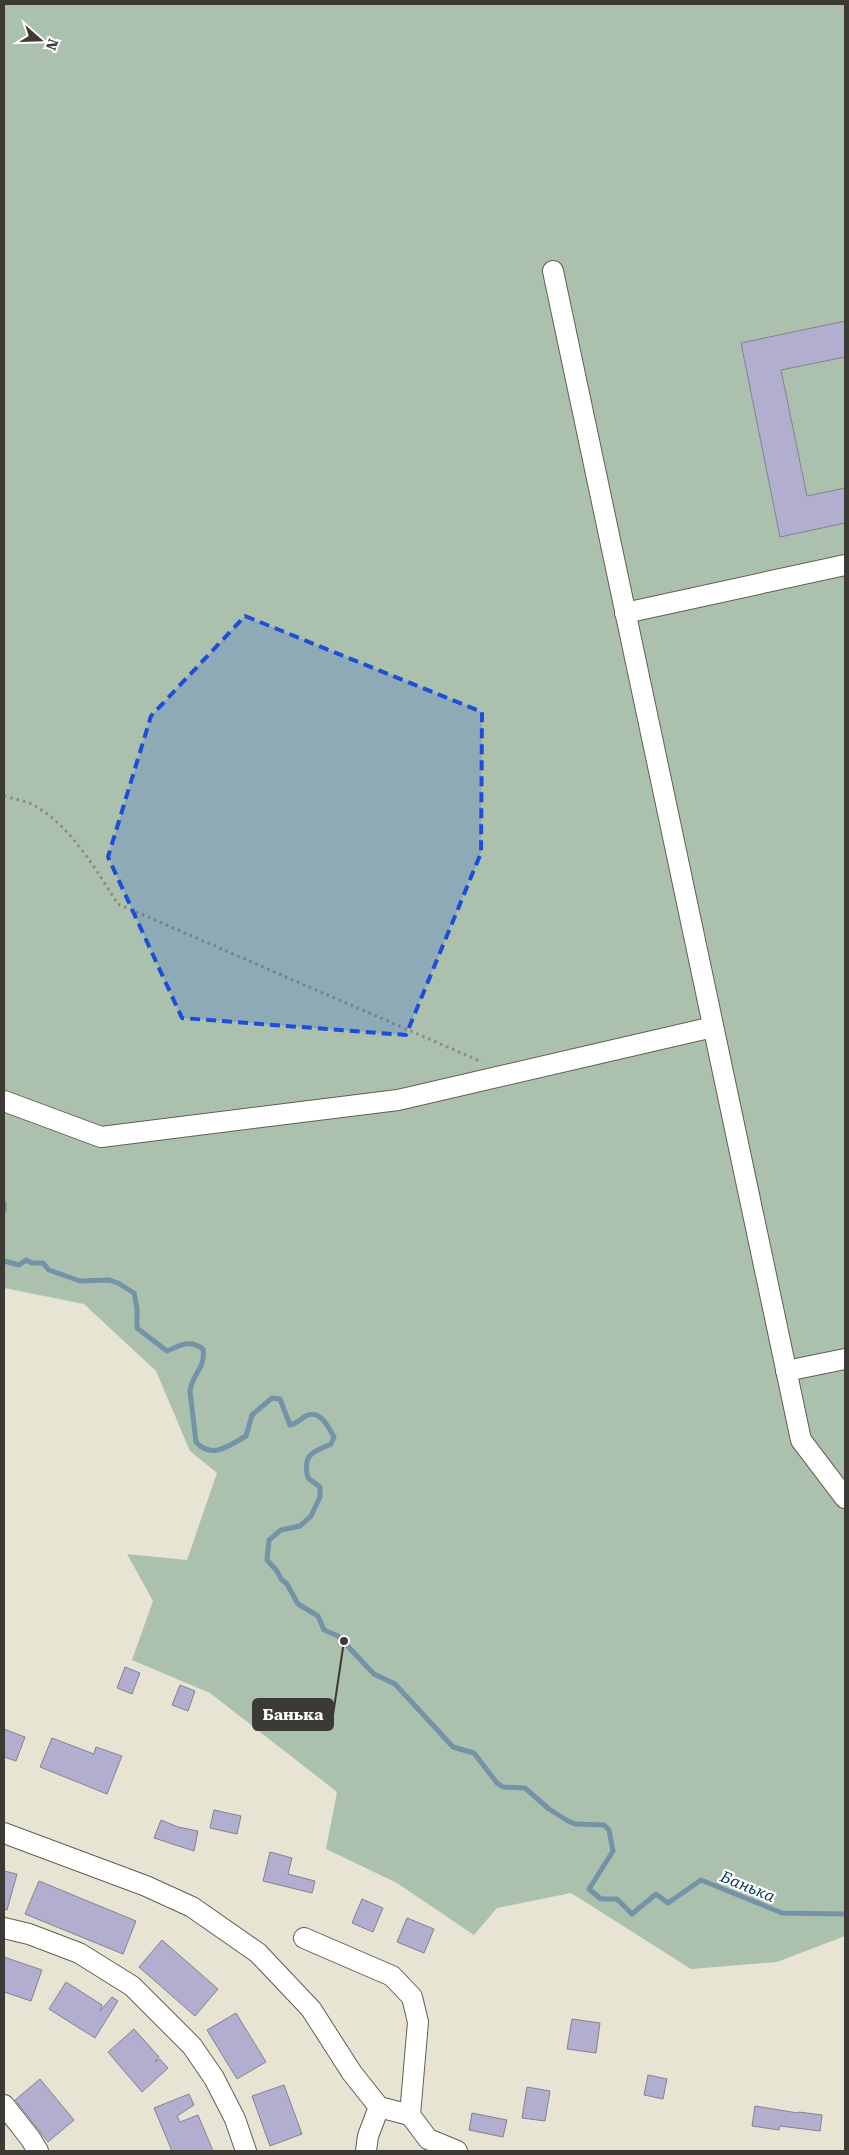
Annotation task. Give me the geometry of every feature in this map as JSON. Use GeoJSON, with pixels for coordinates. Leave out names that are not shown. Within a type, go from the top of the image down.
{"type":"FeatureCollection","features":[{"type":"Feature","properties":{"kind":"street"},"geometry":{"type":"LineString","coordinates":[[553,271],[800,1440],[845,1498]]}},
{"type":"Feature","properties":{"kind":"street"},"geometry":{"type":"LineString","coordinates":[[626,613],[845,565]]}},
{"type":"Feature","properties":{"kind":"street"},"geometry":{"type":"LineString","coordinates":[[4,1101],[101,1136],[398,1100],[713,1027]]}},
{"type":"Feature","properties":{"kind":"street"},"geometry":{"type":"LineString","coordinates":[[786,1371],[845,1359]]}},
{"type":"Feature","properties":{"kind":"street"},"geometry":{"type":"LineString","coordinates":[[4,1833],[146,1886],[192,1908],[258,1953],[311,2009],[352,2073],[379,2107],[410,2115],[428,2139],[457,2151]]}},
{"type":"Feature","properties":{"kind":"street"},"geometry":{"type":"LineString","coordinates":[[4,1928],[29,1934],[79,1953],[132,1986],[192,2046],[218,2086],[235,2119],[246,2151]]}},
{"type":"Feature","properties":{"kind":"street"},"geometry":{"type":"LineString","coordinates":[[304,1938],[392,1976],[412,1998],[418,2022],[410,2115]]}},
{"type":"Feature","properties":{"kind":"street"},"geometry":{"type":"LineString","coordinates":[[4,2105],[38,2151]]}},
{"type":"Feature","properties":{"kind":"street"},"geometry":{"type":"LineString","coordinates":[[366,2151],[368,2136],[379,2107]]}},
{"type":"Feature","properties":{"kind":"path"},"geometry":{"type":"LineString","coordinates":[[4,796],[36,806],[61,826],[95,868],[118,904],[485,1063]]}},
{"type":"Feature","properties":{"kind":"highlighted area"},"geometry":{"type":"Polygon","coordinates":[[[245,616],[482,712],[481,853],[406,1035],[182,1018],[108,857],[151,716],[245,616]]]}},
{"type":"Feature","properties":{"kind":"green space"},"geometry":{"type":"Polygon","coordinates":[[[4,4],[845,4],[845,1936],[777,1962],[691,1969],[571,1893],[497,1908],[474,1935],[397,1883],[326,1849],[337,1792],[210,1693],[132,1660],[153,1601],[127,1554],[187,1560],[217,1473],[190,1451],[156,1371],[84,1304],[4,1288],[4,4]]]}},
{"type":"Feature","properties":{"kind":"building"},"geometry":{"type":"Polygon","coordinates":[[[845,321],[845,357],[781,370],[807,496],[845,488],[845,523],[780,537],[741,343],[845,321]]]}},
{"type":"Feature","properties":{"kind":"building"},"geometry":{"type":"Polygon","coordinates":[[[125,1667],[140,1673],[132,1694],[117,1688],[125,1667]]]}},
{"type":"Feature","properties":{"kind":"building"},"geometry":{"type":"Polygon","coordinates":[[[180,1685],[195,1691],[188,1711],[172,1705],[180,1685]]]}},
{"type":"Feature","properties":{"kind":"building"},"geometry":{"type":"Polygon","coordinates":[[[4,1729],[25,1737],[16,1761],[4,1757],[4,1729]]]}},
{"type":"Feature","properties":{"kind":"building"},"geometry":{"type":"Polygon","coordinates":[[[52,1738],[94,1754],[96,1747],[122,1756],[107,1794],[40,1767],[52,1738]]]}},
{"type":"Feature","properties":{"kind":"building"},"geometry":{"type":"Polygon","coordinates":[[[214,1810],[241,1816],[237,1834],[210,1828],[214,1810]]]}},
{"type":"Feature","properties":{"kind":"building"},"geometry":{"type":"Polygon","coordinates":[[[161,1820],[178,1827],[198,1831],[194,1851],[154,1838],[161,1820]]]}},
{"type":"Feature","properties":{"kind":"building"},"geometry":{"type":"Polygon","coordinates":[[[270,1852],[292,1858],[288,1874],[315,1881],[312,1893],[263,1881],[270,1852]]]}},
{"type":"Feature","properties":{"kind":"building"},"geometry":{"type":"Polygon","coordinates":[[[4,1871],[17,1874],[7,1910],[4,1909],[4,1871]]]}},
{"type":"Feature","properties":{"kind":"building"},"geometry":{"type":"Polygon","coordinates":[[[39,1881],[136,1921],[123,1954],[25,1914],[39,1881]]]}},
{"type":"Feature","properties":{"kind":"building"},"geometry":{"type":"Polygon","coordinates":[[[362,1899],[383,1908],[373,1932],[352,1923],[362,1899]]]}},
{"type":"Feature","properties":{"kind":"building"},"geometry":{"type":"Polygon","coordinates":[[[407,1918],[434,1929],[424,1953],[397,1942],[407,1918]]]}},
{"type":"Feature","properties":{"kind":"building"},"geometry":{"type":"Polygon","coordinates":[[[162,1940],[218,1989],[195,2016],[139,1967],[162,1940]]]}},
{"type":"Feature","properties":{"kind":"building"},"geometry":{"type":"Polygon","coordinates":[[[4,1957],[42,1970],[31,2001],[4,1992],[4,1957]]]}},
{"type":"Feature","properties":{"kind":"building"},"geometry":{"type":"Polygon","coordinates":[[[66,1982],[102,2005],[100,2011],[112,1997],[118,2001],[95,2038],[49,2009],[66,1982]]]}},
{"type":"Feature","properties":{"kind":"building"},"geometry":{"type":"Polygon","coordinates":[[[236,2013],[266,2062],[237,2079],[207,2030],[236,2013]]]}},
{"type":"Feature","properties":{"kind":"building"},"geometry":{"type":"Polygon","coordinates":[[[572,2019],[600,2023],[596,2053],[567,2049],[572,2019]]]}},
{"type":"Feature","properties":{"kind":"building"},"geometry":{"type":"Polygon","coordinates":[[[134,2029],[159,2057],[155,2062],[160,2059],[168,2068],[142,2092],[108,2052],[134,2029]]]}},
{"type":"Feature","properties":{"kind":"building"},"geometry":{"type":"Polygon","coordinates":[[[648,2075],[667,2079],[663,2099],[644,2095],[648,2075]]]}},
{"type":"Feature","properties":{"kind":"building"},"geometry":{"type":"Polygon","coordinates":[[[40,2079],[74,2120],[48,2142],[15,2100],[40,2079]]]}},
{"type":"Feature","properties":{"kind":"building"},"geometry":{"type":"Polygon","coordinates":[[[284,2085],[302,2134],[270,2146],[252,2096],[284,2085]]]}},
{"type":"Feature","properties":{"kind":"building"},"geometry":{"type":"Polygon","coordinates":[[[527,2087],[550,2091],[545,2121],[522,2118],[527,2087]]]}},
{"type":"Feature","properties":{"kind":"building"},"geometry":{"type":"Polygon","coordinates":[[[189,2094],[194,2105],[177,2116],[180,2122],[198,2115],[213,2151],[172,2151],[154,2108],[189,2094]]]}},
{"type":"Feature","properties":{"kind":"building"},"geometry":{"type":"Polygon","coordinates":[[[755,2106],[822,2115],[820,2131],[780,2126],[779,2130],[752,2126],[755,2106]]]}},
{"type":"Feature","properties":{"kind":"building"},"geometry":{"type":"Polygon","coordinates":[[[472,2113],[507,2120],[503,2137],[469,2130],[472,2113]]]}},
{"type":"Feature","properties":{"kind":"waterway","name":"Банька"},"geometry":{"type":"LineString","coordinates":[[4,1203],[4,1211]]}},
{"type":"Feature","properties":{"kind":"waterway","name":"Банька"},"geometry":{"type":"LineString","coordinates":[[4,1261],[19,1265],[26,1260],[32,1263],[43,1263],[49,1270],[80,1281],[109,1280],[118,1283],[134,1293],[137,1308],[137,1328],[167,1351],[181,1345],[190,1344],[203,1349],[203,1361],[193,1380],[190,1391],[196,1442],[208,1450],[227,1447],[246,1436],[252,1415],[272,1398],[280,1399],[290,1425],[314,1414],[322,1419],[334,1437],[331,1444],[310,1455],[307,1464],[308,1478],[320,1487],[320,1497],[311,1516],[300,1526],[281,1530],[269,1540],[267,1560],[287,1584],[298,1604],[318,1616],[324,1630],[338,1636],[374,1674],[395,1684],[453,1747],[474,1753],[497,1783],[503,1787],[525,1788],[549,1809],[575,1824],[604,1825],[609,1830],[613,1851],[589,1889],[601,1899],[617,1899],[632,1914],[656,1894],[668,1903],[701,1880],[782,1913],[845,1914]]}},
{"type":"Feature","properties":{"kind":"place","name":"Банька"},"geometry":{"type":"Point","coordinates":[344,1641]}}]}
